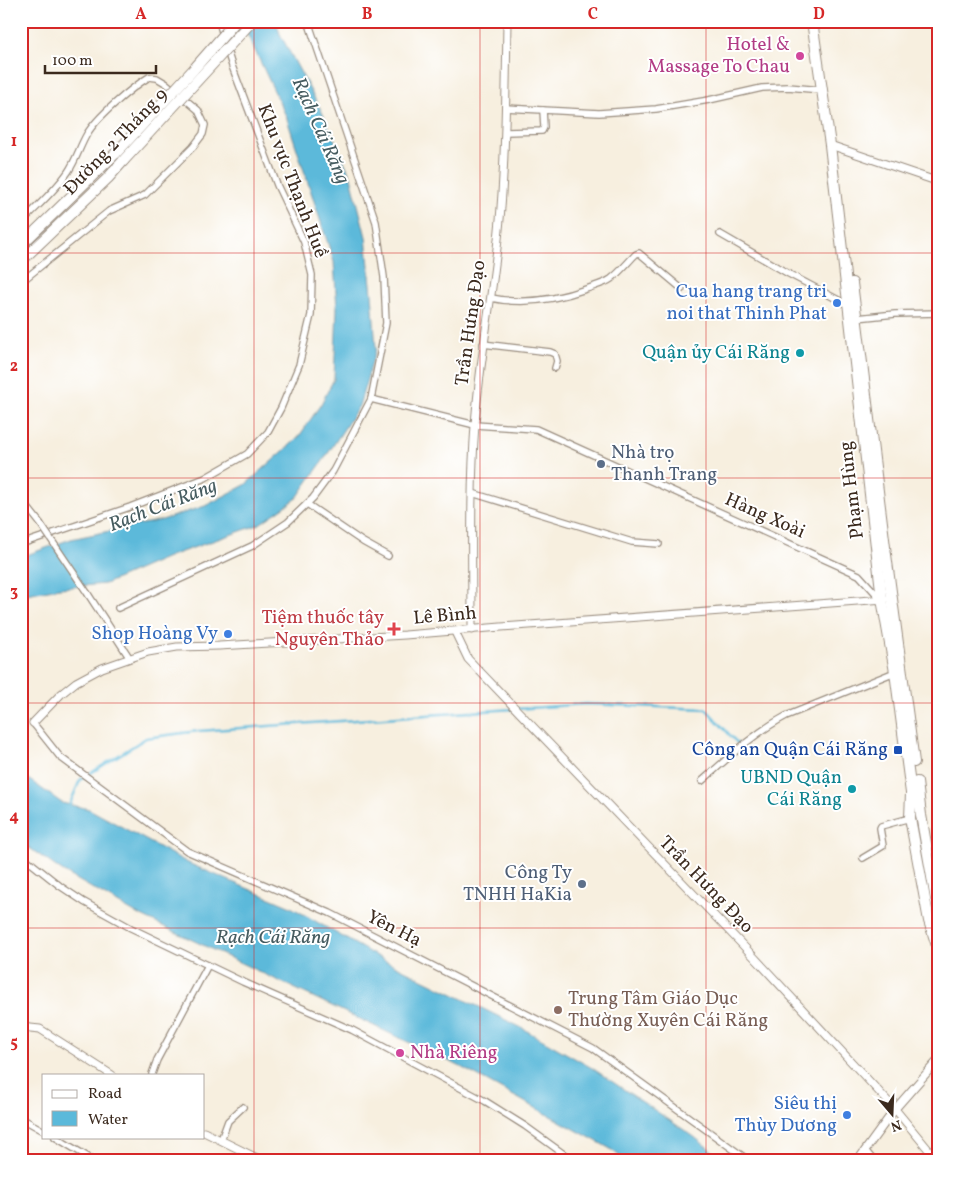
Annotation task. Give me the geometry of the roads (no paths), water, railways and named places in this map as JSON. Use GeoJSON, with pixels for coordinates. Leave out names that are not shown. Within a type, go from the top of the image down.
{"type":"FeatureCollection","features":[{"type":"Feature","properties":{"kind":"highway","name":"Đường 2 Tháng 9"},"geometry":{"type":"LineString","coordinates":[[21,261],[108,178],[120,156],[236,21]]}},
{"type":"Feature","properties":{"kind":"highway","name":"Đường 2 Tháng 9"},"geometry":{"type":"LineString","coordinates":[[21,245],[120,156],[231,46],[252,21]]}},
{"type":"Feature","properties":{"kind":"highway","name":"Phạm Hùng"},"geometry":{"type":"LineString","coordinates":[[812,21],[832,146],[848,305],[855,337],[895,672],[912,793],[910,818],[929,921],[939,952]]}},
{"type":"Feature","properties":{"kind":"highway","name":"Phạm Hùng"},"geometry":{"type":"LineString","coordinates":[[816,21],[857,318],[855,337]]}},
{"type":"Feature","properties":{"kind":"highway","name":"Phạm Hùng"},"geometry":{"type":"LineString","coordinates":[[887,598],[939,916]]}},
{"type":"Feature","properties":{"kind":"highway"},"geometry":{"type":"LineString","coordinates":[[910,818],[921,815]]}},
{"type":"Feature","properties":{"kind":"street","name":"Khu vực Thạnh Huề"},"geometry":{"type":"LineString","coordinates":[[21,544],[130,507],[205,478],[247,454],[268,432],[281,408],[299,365],[311,315],[312,275],[304,242],[277,186],[232,66],[219,21]]}},
{"type":"Feature","properties":{"kind":"street"},"geometry":{"type":"LineString","coordinates":[[118,608],[252,546],[288,522],[307,504],[332,472],[371,399],[386,323],[384,277],[376,222],[308,21]]}},
{"type":"Feature","properties":{"kind":"street","name":"Trần Hưng Đạo"},"geometry":{"type":"LineString","coordinates":[[472,630],[472,493],[475,425],[483,344],[502,207],[506,132],[507,21]]}},
{"type":"Feature","properties":{"kind":"street"},"geometry":{"type":"LineString","coordinates":[[21,223],[54,190],[69,171],[87,134],[100,117],[136,85],[148,77],[157,78],[168,84],[188,101],[202,117],[205,125],[203,134],[193,147],[145,195],[108,211],[21,282]]}},
{"type":"Feature","properties":{"kind":"street"},"geometry":{"type":"LineString","coordinates":[[506,108],[608,112],[656,109],[700,102],[762,88],[788,86],[822,90]]}},
{"type":"Feature","properties":{"kind":"street"},"geometry":{"type":"LineString","coordinates":[[506,132],[542,131],[544,127],[543,110]]}},
{"type":"Feature","properties":{"kind":"street"},"geometry":{"type":"LineString","coordinates":[[832,146],[939,182]]}},
{"type":"Feature","properties":{"kind":"street"},"geometry":{"type":"LineString","coordinates":[[720,234],[789,274],[848,305]]}},
{"type":"Feature","properties":{"kind":"street"},"geometry":{"type":"LineString","coordinates":[[490,298],[518,301],[551,300],[566,296],[611,279],[636,254],[640,253],[682,289]]}},
{"type":"Feature","properties":{"kind":"street"},"geometry":{"type":"LineString","coordinates":[[857,318],[895,314],[939,313]]}},
{"type":"Feature","properties":{"kind":"street"},"geometry":{"type":"LineString","coordinates":[[483,344],[550,352],[555,354],[556,368]]}},
{"type":"Feature","properties":{"kind":"street","name":"Hàng Xoài"},"geometry":{"type":"LineString","coordinates":[[371,399],[475,425],[536,429],[858,575],[887,598]]}},
{"type":"Feature","properties":{"kind":"street"},"geometry":{"type":"LineString","coordinates":[[472,493],[632,542],[659,544]]}},
{"type":"Feature","properties":{"kind":"street"},"geometry":{"type":"LineString","coordinates":[[21,499],[40,523],[129,657]]}},
{"type":"Feature","properties":{"kind":"street"},"geometry":{"type":"LineString","coordinates":[[307,504],[363,542],[388,556]]}},
{"type":"Feature","properties":{"kind":"street","name":"Lê Bình"},"geometry":{"type":"LineString","coordinates":[[32,723],[76,682],[102,668],[129,657],[177,647],[455,632],[887,598]]}},
{"type":"Feature","properties":{"kind":"street","name":"Trần Hưng Đạo"},"geometry":{"type":"LineString","coordinates":[[455,632],[468,659],[755,958],[895,1109],[937,1160]]}},
{"type":"Feature","properties":{"kind":"street"},"geometry":{"type":"LineString","coordinates":[[702,781],[754,736],[773,723],[895,672]]}},
{"type":"Feature","properties":{"kind":"street","name":"Yên Hạ"},"geometry":{"type":"LineString","coordinates":[[32,723],[60,757],[187,851],[330,913],[593,1048],[748,1160]]}},
{"type":"Feature","properties":{"kind":"street"},"geometry":{"type":"LineString","coordinates":[[863,858],[883,846],[881,826],[910,818]]}},
{"type":"Feature","properties":{"kind":"street"},"geometry":{"type":"LineString","coordinates":[[21,855],[60,886],[84,902],[131,928],[208,965],[352,1030],[485,1100],[572,1160]]}},
{"type":"Feature","properties":{"kind":"street"},"geometry":{"type":"LineString","coordinates":[[152,1074],[157,1060],[208,965]]}},
{"type":"Feature","properties":{"kind":"street"},"geometry":{"type":"LineString","coordinates":[[21,1037],[24,1028],[40,1029],[110,1074]]}},
{"type":"Feature","properties":{"kind":"street"},"geometry":{"type":"LineString","coordinates":[[873,1160],[861,1156],[895,1109],[939,1059]]}},
{"type":"Feature","properties":{"kind":"street"},"geometry":{"type":"LineString","coordinates":[[221,1140],[228,1121],[243,1107]]}},
{"type":"Feature","properties":{"kind":"street"},"geometry":{"type":"LineString","coordinates":[[21,1118],[42,1130]]}},
{"type":"Feature","properties":{"kind":"street"},"geometry":{"type":"LineString","coordinates":[[205,1132],[260,1160]]}},
{"type":"Feature","properties":{"kind":"street"},"geometry":{"type":"LineString","coordinates":[[57,1138],[93,1160]]}},
{"type":"Feature","properties":{"kind":"water","name":"Rạch Cái Răng"},"geometry":{"type":"Polygon","coordinates":[[[241,21],[276,21],[280,34],[322,112],[351,177],[366,237],[376,349],[359,406],[296,499],[258,525],[170,556],[105,584],[59,588],[21,595],[21,557],[71,539],[162,520],[205,506],[245,485],[298,438],[321,404],[334,379],[337,309],[334,262],[286,116],[241,21]]]}},
{"type":"Feature","properties":{"kind":"water","name":"Rạch Cái Răng"},"geometry":{"type":"Polygon","coordinates":[[[21,774],[62,803],[89,809],[188,863],[291,907],[376,956],[520,1027],[592,1068],[693,1136],[724,1160],[625,1160],[609,1148],[459,1066],[135,913],[62,871],[21,842],[21,774]]]}},
{"type":"Feature","properties":{"kind":"waterway"},"geometry":{"type":"LineString","coordinates":[[69,806],[80,780],[146,738],[198,731],[586,704],[706,709],[739,745]]}},
{"type":"Feature","properties":{"kind":"place","name":"Hotel & Massage To Chau"},"geometry":{"type":"Point","coordinates":[800,56]}},
{"type":"Feature","properties":{"kind":"place","name":"Cua hang trang tri noi that Thinh Phat"},"geometry":{"type":"Point","coordinates":[837,303]}},
{"type":"Feature","properties":{"kind":"place","name":"Quận ủy Cái Răng"},"geometry":{"type":"Point","coordinates":[800,353]}},
{"type":"Feature","properties":{"kind":"place","name":"Nhà trọ Thanh Trang"},"geometry":{"type":"Point","coordinates":[601,464]}},
{"type":"Feature","properties":{"kind":"place","name":"Tiệm thuốc tây Nguyên Thảo"},"geometry":{"type":"Point","coordinates":[394,629]}},
{"type":"Feature","properties":{"kind":"place","name":"Shop Hoàng Vy"},"geometry":{"type":"Point","coordinates":[228,634]}},
{"type":"Feature","properties":{"kind":"place","name":"Công an Quận Cái Răng"},"geometry":{"type":"Point","coordinates":[898,750]}},
{"type":"Feature","properties":{"kind":"place","name":"UBND Quận Cái Răng"},"geometry":{"type":"Point","coordinates":[852,789]}},
{"type":"Feature","properties":{"kind":"place","name":"Công Ty TNHH HaKia"},"geometry":{"type":"Point","coordinates":[582,884]}},
{"type":"Feature","properties":{"kind":"place","name":"Trung Tâm Giáo Dục Thường Xuyên Cái Răng"},"geometry":{"type":"Point","coordinates":[558,1010]}},
{"type":"Feature","properties":{"kind":"place","name":"Nhà Riêng"},"geometry":{"type":"Point","coordinates":[400,1053]}},
{"type":"Feature","properties":{"kind":"place","name":"Siêu thị Thùy Dương"},"geometry":{"type":"Point","coordinates":[847,1115]}}]}
